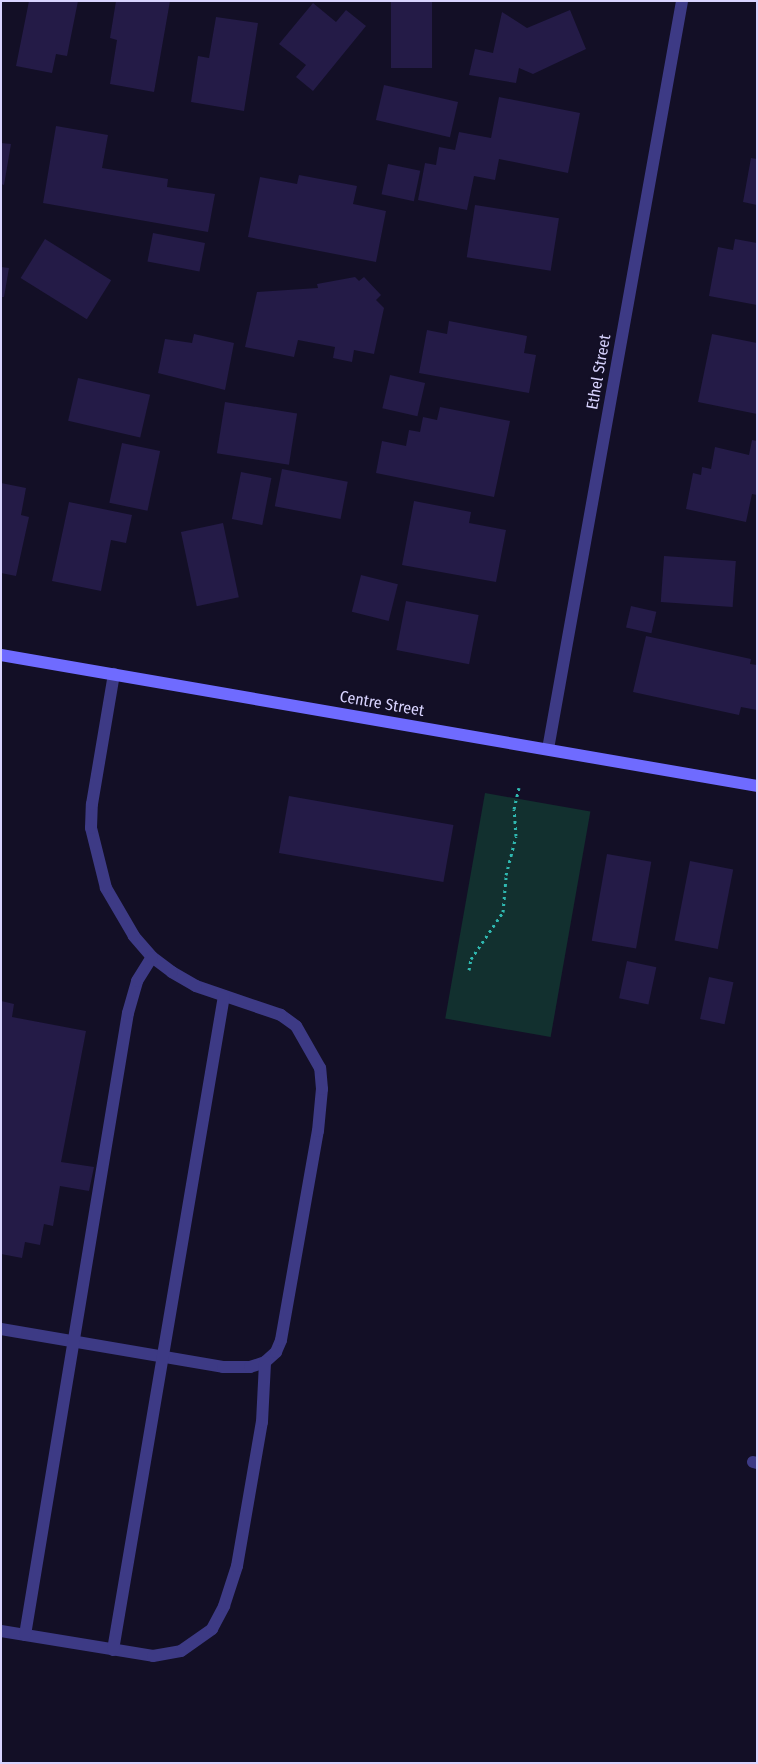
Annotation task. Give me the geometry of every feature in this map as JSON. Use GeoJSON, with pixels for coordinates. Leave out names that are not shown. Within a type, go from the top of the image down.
{"type":"FeatureCollection","features":[{"type":"Feature","properties":{"kind":"street","name":"Ethel Street"},"geometry":{"type":"LineString","coordinates":[[548,749],[682,1]]}},
{"type":"Feature","properties":{"kind":"street","name":"Centre Street"},"geometry":{"type":"LineString","coordinates":[[1,655],[757,786]]}},
{"type":"Feature","properties":{"kind":"street"},"geometry":{"type":"LineString","coordinates":[[1,1329],[223,1367],[250,1367],[266,1362],[276,1352],[281,1340],[322,1089],[320,1068],[296,1026],[274,1012],[196,986],[152,957],[116,911],[93,845],[92,804],[114,674]]}},
{"type":"Feature","properties":{"kind":"street"},"geometry":{"type":"LineString","coordinates":[[25,1635],[128,1013],[137,981],[152,957]]}},
{"type":"Feature","properties":{"kind":"street"},"geometry":{"type":"LineString","coordinates":[[113,1650],[165,1357],[224,996]]}},
{"type":"Feature","properties":{"kind":"street"},"geometry":{"type":"LineString","coordinates":[[1,1630],[141,1656],[165,1655],[181,1651],[212,1629],[224,1606],[237,1566],[262,1422],[266,1362]]}},
{"type":"Feature","properties":{"kind":"path"},"geometry":{"type":"LineString","coordinates":[[469,970],[471,959],[503,912],[506,875],[516,836],[514,809],[520,788]]}},
{"type":"Feature","properties":{"kind":"green space"},"geometry":{"type":"Polygon","coordinates":[[[485,793],[590,812],[551,1037],[445,1019],[485,793]]]}},
{"type":"Feature","properties":{"kind":"building"},"geometry":{"type":"Polygon","coordinates":[[[29,1],[78,1],[67,56],[56,54],[52,73],[16,66],[29,1]]]}},
{"type":"Feature","properties":{"kind":"building"},"geometry":{"type":"Polygon","coordinates":[[[116,1],[170,1],[154,92],[110,84],[117,40],[110,38],[116,1]]]}},
{"type":"Feature","properties":{"kind":"building"},"geometry":{"type":"Polygon","coordinates":[[[391,1],[432,1],[432,68],[391,68],[391,1]]]}},
{"type":"Feature","properties":{"kind":"building"},"geometry":{"type":"Polygon","coordinates":[[[313,3],[336,22],[346,10],[366,26],[313,91],[296,77],[306,65],[279,44],[313,3]]]}},
{"type":"Feature","properties":{"kind":"building"},"geometry":{"type":"Polygon","coordinates":[[[570,10],[586,49],[533,74],[519,68],[516,83],[469,75],[475,49],[493,53],[502,12],[527,28],[570,10]]]}},
{"type":"Feature","properties":{"kind":"building"},"geometry":{"type":"Polygon","coordinates":[[[216,17],[258,23],[244,111],[191,102],[198,56],[209,58],[216,17]]]}},
{"type":"Feature","properties":{"kind":"building"},"geometry":{"type":"Polygon","coordinates":[[[384,85],[458,102],[450,137],[376,120],[384,85]]]}},
{"type":"Feature","properties":{"kind":"building"},"geometry":{"type":"Polygon","coordinates":[[[499,97],[580,113],[568,173],[499,159],[495,180],[474,176],[467,210],[418,200],[425,163],[436,165],[439,147],[455,150],[459,132],[491,138],[499,97]]]}},
{"type":"Feature","properties":{"kind":"building"},"geometry":{"type":"Polygon","coordinates":[[[56,126],[108,135],[102,168],[168,179],[167,187],[215,194],[208,232],[43,203],[56,126]]]}},
{"type":"Feature","properties":{"kind":"building"},"geometry":{"type":"Polygon","coordinates":[[[1,143],[11,144],[4,185],[1,184],[1,143]]]}},
{"type":"Feature","properties":{"kind":"building"},"geometry":{"type":"Polygon","coordinates":[[[751,158],[757,159],[757,205],[743,202],[751,158]]]}},
{"type":"Feature","properties":{"kind":"building"},"geometry":{"type":"Polygon","coordinates":[[[388,164],[420,171],[414,201],[382,194],[388,164]]]}},
{"type":"Feature","properties":{"kind":"building"},"geometry":{"type":"Polygon","coordinates":[[[299,175],[357,186],[353,204],[386,211],[376,262],[248,237],[260,177],[297,184],[299,175]]]}},
{"type":"Feature","properties":{"kind":"building"},"geometry":{"type":"Polygon","coordinates":[[[475,205],[559,218],[551,271],[467,257],[475,205]]]}},
{"type":"Feature","properties":{"kind":"building"},"geometry":{"type":"Polygon","coordinates":[[[153,233],[205,243],[199,272],[147,261],[153,233]]]}},
{"type":"Feature","properties":{"kind":"building"},"geometry":{"type":"Polygon","coordinates":[[[45,239],[111,280],[87,319],[21,278],[45,239]]]}},
{"type":"Feature","properties":{"kind":"building"},"geometry":{"type":"Polygon","coordinates":[[[735,239],[757,243],[757,305],[709,296],[718,247],[733,250],[735,239]]]}},
{"type":"Feature","properties":{"kind":"building"},"geometry":{"type":"Polygon","coordinates":[[[1,267],[9,268],[4,297],[1,297],[1,267]]]}},
{"type":"Feature","properties":{"kind":"building"},"geometry":{"type":"Polygon","coordinates":[[[355,277],[359,281],[364,277],[381,295],[376,300],[384,308],[374,354],[354,350],[352,362],[333,358],[335,347],[298,340],[294,357],[245,347],[257,292],[318,288],[317,284],[355,277]]]}},
{"type":"Feature","properties":{"kind":"building"},"geometry":{"type":"Polygon","coordinates":[[[449,321],[527,336],[524,353],[536,355],[529,393],[419,373],[427,330],[447,334],[449,321]]]}},
{"type":"Feature","properties":{"kind":"building"},"geometry":{"type":"Polygon","coordinates":[[[194,334],[234,343],[225,390],[158,373],[165,339],[192,343],[194,334]]]}},
{"type":"Feature","properties":{"kind":"building"},"geometry":{"type":"Polygon","coordinates":[[[712,334],[757,343],[757,414],[698,402],[712,334]]]}},
{"type":"Feature","properties":{"kind":"building"},"geometry":{"type":"Polygon","coordinates":[[[390,375],[425,383],[417,416],[382,408],[390,375]]]}},
{"type":"Feature","properties":{"kind":"building"},"geometry":{"type":"Polygon","coordinates":[[[78,378],[150,395],[140,438],[68,421],[78,378]]]}},
{"type":"Feature","properties":{"kind":"building"},"geometry":{"type":"Polygon","coordinates":[[[225,402],[297,413],[289,465],[217,453],[225,402]]]}},
{"type":"Feature","properties":{"kind":"building"},"geometry":{"type":"Polygon","coordinates":[[[440,407],[510,421],[494,497],[376,473],[382,441],[406,446],[409,430],[420,432],[423,417],[437,420],[440,407]]]}},
{"type":"Feature","properties":{"kind":"building"},"geometry":{"type":"Polygon","coordinates":[[[752,440],[757,441],[757,495],[752,494],[746,522],[686,509],[693,473],[701,475],[702,467],[711,469],[715,447],[749,455],[752,440]]]}},
{"type":"Feature","properties":{"kind":"building"},"geometry":{"type":"Polygon","coordinates":[[[122,443],[160,451],[147,511],[109,503],[122,443]]]}},
{"type":"Feature","properties":{"kind":"building"},"geometry":{"type":"Polygon","coordinates":[[[282,469],[348,482],[341,519],[275,506],[282,469]]]}},
{"type":"Feature","properties":{"kind":"building"},"geometry":{"type":"Polygon","coordinates":[[[241,472],[271,478],[262,525],[232,519],[241,472]]]}},
{"type":"Feature","properties":{"kind":"building"},"geometry":{"type":"Polygon","coordinates":[[[1,483],[26,488],[21,515],[29,517],[16,576],[1,573],[1,483]]]}},
{"type":"Feature","properties":{"kind":"building"},"geometry":{"type":"Polygon","coordinates":[[[414,501],[471,512],[469,523],[506,530],[496,582],[402,565],[414,501]]]}},
{"type":"Feature","properties":{"kind":"building"},"geometry":{"type":"Polygon","coordinates":[[[69,502],[132,515],[126,543],[111,540],[101,591],[52,581],[69,502]]]}},
{"type":"Feature","properties":{"kind":"building"},"geometry":{"type":"Polygon","coordinates":[[[223,523],[239,597],[197,606],[181,532],[223,523]]]}},
{"type":"Feature","properties":{"kind":"building"},"geometry":{"type":"Polygon","coordinates":[[[664,556],[736,561],[733,607],[661,602],[664,556]]]}},
{"type":"Feature","properties":{"kind":"building"},"geometry":{"type":"Polygon","coordinates":[[[361,575],[398,584],[389,621],[352,612],[361,575]]]}},
{"type":"Feature","properties":{"kind":"building"},"geometry":{"type":"Polygon","coordinates":[[[406,601],[479,615],[469,664],[396,650],[406,601]]]}},
{"type":"Feature","properties":{"kind":"building"},"geometry":{"type":"Polygon","coordinates":[[[631,606],[656,612],[651,633],[626,627],[631,606]]]}},
{"type":"Feature","properties":{"kind":"building"},"geometry":{"type":"Polygon","coordinates":[[[646,636],[751,659],[750,664],[757,665],[757,710],[741,707],[739,715],[633,692],[646,636]]]}},
{"type":"Feature","properties":{"kind":"building"},"geometry":{"type":"Polygon","coordinates":[[[289,796],[453,825],[443,882],[279,853],[289,796]]]}},
{"type":"Feature","properties":{"kind":"building"},"geometry":{"type":"Polygon","coordinates":[[[607,854],[651,862],[636,948],[592,941],[607,854]]]}},
{"type":"Feature","properties":{"kind":"building"},"geometry":{"type":"Polygon","coordinates":[[[690,861],[733,869],[718,949],[675,941],[690,861]]]}},
{"type":"Feature","properties":{"kind":"building"},"geometry":{"type":"Polygon","coordinates":[[[627,961],[656,967],[648,1004],[619,998],[627,961]]]}},
{"type":"Feature","properties":{"kind":"building"},"geometry":{"type":"Polygon","coordinates":[[[709,977],[733,982],[725,1024],[700,1019],[709,977]]]}},
{"type":"Feature","properties":{"kind":"building"},"geometry":{"type":"Polygon","coordinates":[[[1,1001],[14,1004],[12,1017],[86,1031],[61,1162],[94,1167],[89,1191],[60,1186],[53,1226],[44,1224],[40,1245],[25,1242],[22,1258],[1,1254],[1,1001]]]}}]}
